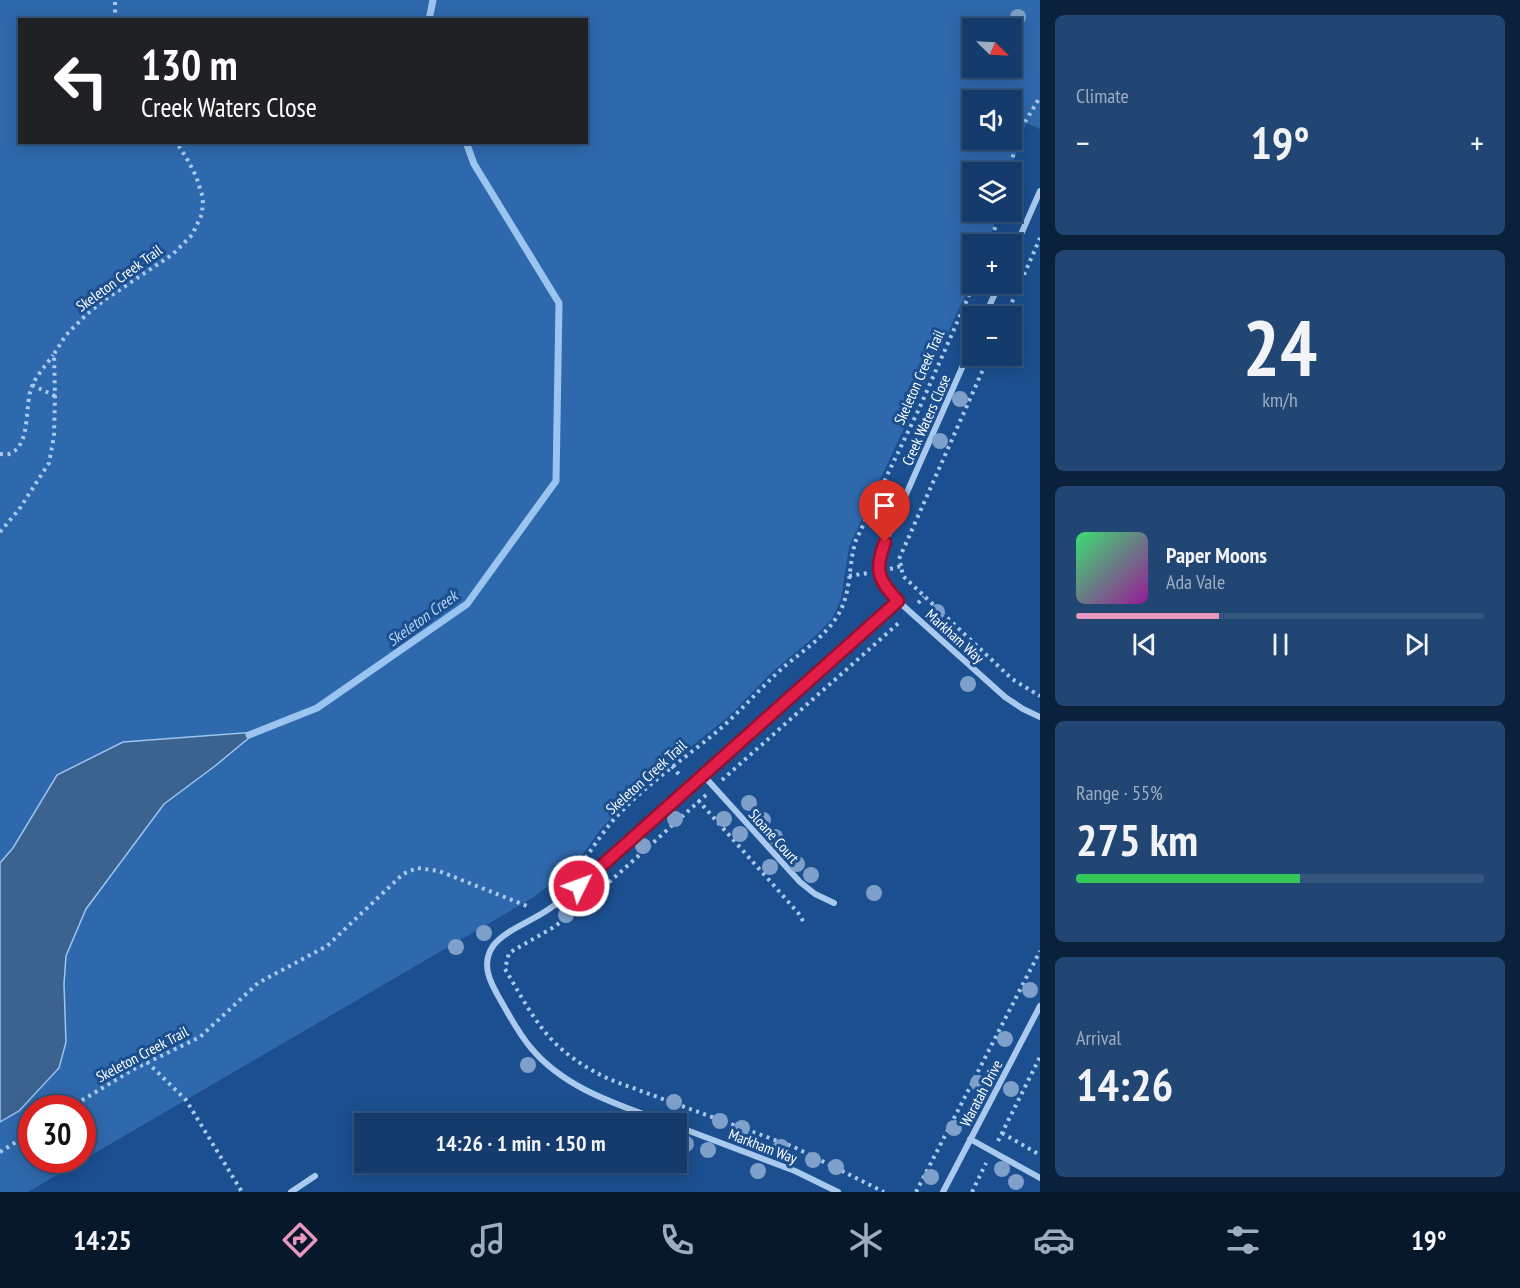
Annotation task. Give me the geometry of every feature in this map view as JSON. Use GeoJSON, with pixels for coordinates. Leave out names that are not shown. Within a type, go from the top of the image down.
{"type":"FeatureCollection","features":[{"type":"Feature","properties":{"kind":"street"},"geometry":{"type":"LineString","coordinates":[[1021,234],[1040,191]]}},
{"type":"Feature","properties":{"kind":"street","name":"Creek Waters Close"},"geometry":{"type":"LineString","coordinates":[[879,571],[881,552],[963,366]]}},
{"type":"Feature","properties":{"kind":"street"},"geometry":{"type":"LineString","coordinates":[[642,1113],[574,1084],[542,1059],[519,1032],[492,987],[487,972],[488,955],[499,940],[562,900],[898,601],[885,586],[879,571]]}},
{"type":"Feature","properties":{"kind":"street","name":"Markham Way"},"geometry":{"type":"LineString","coordinates":[[898,601],[1005,697],[1040,717]]}},
{"type":"Feature","properties":{"kind":"street","name":"Sloane Court"},"geometry":{"type":"LineString","coordinates":[[704,776],[800,882],[815,894],[834,903]]}},
{"type":"Feature","properties":{"kind":"street","name":"Waratah Drive"},"geometry":{"type":"LineString","coordinates":[[943,1192],[1040,1005]]}},
{"type":"Feature","properties":{"kind":"street","name":"Markham Way"},"geometry":{"type":"LineString","coordinates":[[687,1130],[779,1164],[838,1192]]}},
{"type":"Feature","properties":{"kind":"street"},"geometry":{"type":"LineString","coordinates":[[970,1139],[1040,1178]]}},
{"type":"Feature","properties":{"kind":"street"},"geometry":{"type":"LineString","coordinates":[[291,1192],[315,1176]]}},
{"type":"Feature","properties":{"kind":"path"},"geometry":{"type":"LineString","coordinates":[[115,0],[115,18]]}},
{"type":"Feature","properties":{"kind":"path"},"geometry":{"type":"LineString","coordinates":[[1011,162],[1022,127],[1040,97]]}},
{"type":"Feature","properties":{"kind":"path","name":"Skeleton Creek Trail"},"geometry":{"type":"LineString","coordinates":[[32,385],[66,335],[87,314],[173,254],[192,235],[202,214],[203,198],[196,176],[177,144]]}},
{"type":"Feature","properties":{"kind":"path"},"geometry":{"type":"LineString","coordinates":[[1010,306],[1040,238]]}},
{"type":"Feature","properties":{"kind":"path","name":"Skeleton Creek Trail"},"geometry":{"type":"LineString","coordinates":[[575,869],[615,818],[672,766],[715,734],[779,671],[832,624],[843,606],[847,593],[851,554],[856,540],[919,409],[970,294]]}},
{"type":"Feature","properties":{"kind":"path"},"geometry":{"type":"LineString","coordinates":[[0,532],[20,508],[49,463],[54,436],[54,354]]}},
{"type":"Feature","properties":{"kind":"path"},"geometry":{"type":"LineString","coordinates":[[984,366],[899,559],[903,576],[924,597],[1012,679],[1040,696]]}},
{"type":"Feature","properties":{"kind":"path"},"geometry":{"type":"LineString","coordinates":[[0,454],[10,454],[22,443],[32,385],[55,396]]}},
{"type":"Feature","properties":{"kind":"path"},"geometry":{"type":"LineString","coordinates":[[849,576],[901,566]]}},
{"type":"Feature","properties":{"kind":"path"},"geometry":{"type":"LineString","coordinates":[[884,1192],[794,1147],[592,1071],[565,1052],[539,1024],[505,969],[509,953],[554,927],[586,903],[897,625],[924,597]]}},
{"type":"Feature","properties":{"kind":"path"},"geometry":{"type":"LineString","coordinates":[[672,766],[699,802],[800,915],[805,925]]}},
{"type":"Feature","properties":{"kind":"path","name":"Skeleton Creek Trail"},"geometry":{"type":"LineString","coordinates":[[91,1095],[147,1062],[200,1037],[258,983],[327,946],[403,874],[417,868],[439,871],[527,906],[534,902]]}},
{"type":"Feature","properties":{"kind":"path"},"geometry":{"type":"LineString","coordinates":[[916,1192],[1040,951]]}},
{"type":"Feature","properties":{"kind":"path"},"geometry":{"type":"LineString","coordinates":[[972,1192],[1040,1057]]}},
{"type":"Feature","properties":{"kind":"path"},"geometry":{"type":"LineString","coordinates":[[147,1062],[186,1100],[242,1192]]}},
{"type":"Feature","properties":{"kind":"path"},"geometry":{"type":"LineString","coordinates":[[1002,1133],[1040,1155]]}},
{"type":"Feature","properties":{"kind":"path"},"geometry":{"type":"LineString","coordinates":[[0,1152],[18,1141]]}},
{"type":"Feature","properties":{"kind":"shaded area"},"geometry":{"type":"Polygon","coordinates":[[[0,0],[1040,0],[1040,129],[1026,123],[1022,135],[1022,90],[962,90],[962,150],[1017,150],[1013,162],[962,162],[962,222],[995,222],[991,234],[962,234],[962,294],[966,294],[849,547],[841,599],[831,620],[772,672],[728,717],[652,778],[600,830],[576,864],[534,897],[96,1152],[96,1095],[18,1095],[18,1173],[61,1173],[28,1192],[0,1192],[0,0]]]}},
{"type":"Feature","properties":{"kind":"shaded area"},"geometry":{"type":"Polygon","coordinates":[[[256,732],[164,804],[86,909],[66,956],[64,984],[66,1042],[59,1068],[34,1095],[18,1095],[18,1112],[0,1122],[0,863],[13,848],[57,775],[123,742],[256,732]]]}},
{"type":"Feature","properties":{"kind":"waterway","name":"Skeleton Creek"},"geometry":{"type":"LineString","coordinates":[[429,18],[433,0]]}},
{"type":"Feature","properties":{"kind":"waterway","name":"Skeleton Creek"},"geometry":{"type":"LineString","coordinates":[[249,735],[317,708],[467,604],[556,481],[559,303],[474,164],[467,144]]}},
{"type":"Feature","properties":{"kind":"route"},"geometry":{"type":"LineString","coordinates":[[579,886],[898,601],[885,586],[879,571],[879,560],[885,542]]}}]}
